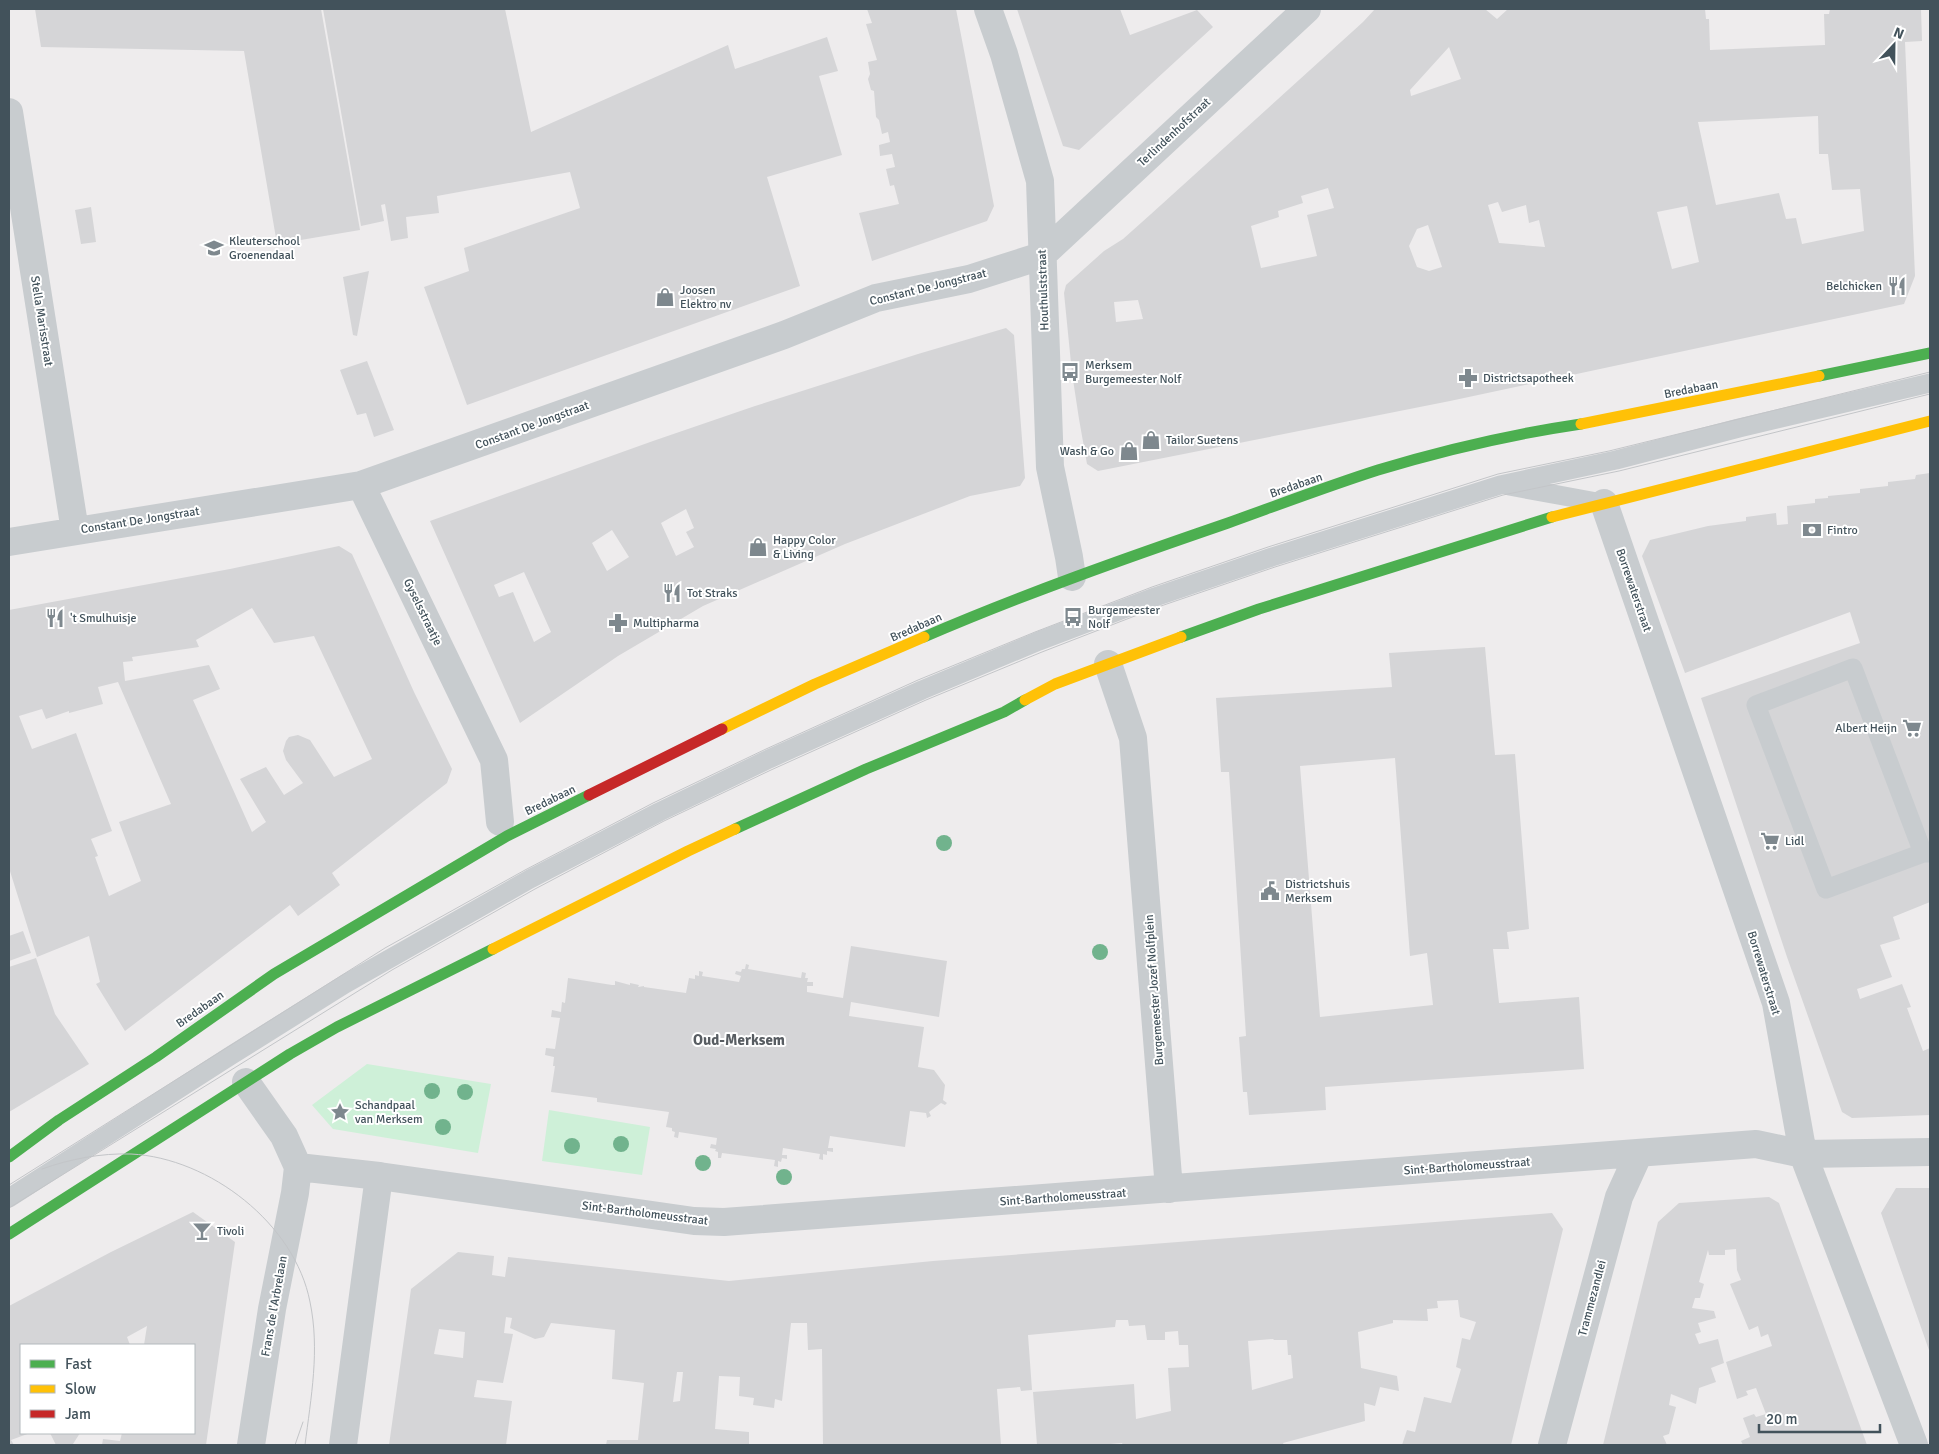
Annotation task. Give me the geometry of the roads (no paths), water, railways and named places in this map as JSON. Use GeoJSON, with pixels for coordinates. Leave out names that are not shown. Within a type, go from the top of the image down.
{"type":"FeatureCollection","features":[{"type":"Feature","properties":{"kind":"main road","name":"Bredabaan"},"geometry":{"type":"LineString","coordinates":[[9,1157],[274,974],[507,836],[816,684],[994,607],[1022,598],[1072,577],[1379,470],[1529,432],[1608,420],[1930,352]]}},
{"type":"Feature","properties":{"kind":"main road"},"geometry":{"type":"LineString","coordinates":[[9,1234],[246,1082],[337,1027],[688,851],[866,769],[1004,712],[1056,684],[1258,609],[1552,517],[1930,421]]}},
{"type":"Feature","properties":{"kind":"street","name":"Houthulststraat"},"geometry":{"type":"LineString","coordinates":[[988,9],[1004,54],[1040,181],[1041,256],[1050,467],[1072,577]]}},
{"type":"Feature","properties":{"kind":"street","name":"Terlindenhofstraat"},"geometry":{"type":"LineString","coordinates":[[1041,256],[1307,9]]}},
{"type":"Feature","properties":{"kind":"street","name":"Stella Marisstraat"},"geometry":{"type":"LineString","coordinates":[[9,112],[75,531]]}},
{"type":"Feature","properties":{"kind":"street","name":"Constant De Jongstraat"},"geometry":{"type":"LineString","coordinates":[[9,542],[361,485],[784,335],[876,298],[969,279],[1041,256]]}},
{"type":"Feature","properties":{"kind":"street","name":"Gyselsstraatje"},"geometry":{"type":"LineString","coordinates":[[361,485],[494,760],[500,822]]}},
{"type":"Feature","properties":{"kind":"street","name":"Borrewaterstraat"},"geometry":{"type":"LineString","coordinates":[[1604,504],[1776,1003],[1803,1154],[1914,1445]]}},
{"type":"Feature","properties":{"kind":"street","name":"Burgemeester Jozef Nolfplein"},"geometry":{"type":"LineString","coordinates":[[1108,664],[1133,738],[1169,1189]]}},
{"type":"Feature","properties":{"kind":"street"},"geometry":{"type":"LineString","coordinates":[[246,1082],[284,1136],[298,1167]]}},
{"type":"Feature","properties":{"kind":"street","name":"Sint-Bartholomeusstraat"},"geometry":{"type":"LineString","coordinates":[[298,1167],[379,1176],[704,1221],[724,1222],[1756,1144],[1803,1154],[1930,1152]]}},
{"type":"Feature","properties":{"kind":"street","name":"Trammezandlei"},"geometry":{"type":"LineString","coordinates":[[1552,1445],[1619,1197],[1639,1152]]}},
{"type":"Feature","properties":{"kind":"street","name":"Frans de l'Arbrelaan"},"geometry":{"type":"LineString","coordinates":[[250,1445],[298,1167]]}},
{"type":"Feature","properties":{"kind":"street"},"geometry":{"type":"LineString","coordinates":[[343,1445],[379,1176]]}},
{"type":"Feature","properties":{"kind":"lane"},"geometry":{"type":"LineString","coordinates":[[9,1198],[17,1188],[388,959],[530,879],[659,812],[769,759],[985,664],[1155,597],[1272,557],[1500,485],[1616,460],[1739,428],[1930,383]]}},
{"type":"Feature","properties":{"kind":"lane"},"geometry":{"type":"LineString","coordinates":[[1500,485],[1604,504]]}},
{"type":"Feature","properties":{"kind":"lane"},"geometry":{"type":"LineString","coordinates":[[1853,668],[1927,853],[1826,889],[1756,704],[1853,668]]}},
{"type":"Feature","properties":{"kind":"tram line"},"geometry":{"type":"LineString","coordinates":[[9,1185],[385,948],[525,870],[653,803],[918,680],[1152,587],[1268,547],[1498,474],[1609,451],[1930,372]]}},
{"type":"Feature","properties":{"kind":"tram line"},"geometry":{"type":"LineString","coordinates":[[9,1208],[392,970],[535,889],[664,821],[926,700],[1158,607],[1275,567],[1503,495],[1619,471],[1930,394]]}},
{"type":"Feature","properties":{"kind":"tram line"},"geometry":{"type":"LineString","coordinates":[[42,1169],[64,1162],[97,1156],[131,1154],[161,1158],[190,1168],[218,1182],[244,1200],[268,1222],[287,1247],[301,1273],[310,1302],[313,1320],[314,1356],[312,1391],[305,1445]]}},
{"type":"Feature","properties":{"kind":"tram line"},"geometry":{"type":"LineString","coordinates":[[295,1445],[303,1422]]}},
{"type":"Feature","properties":{"kind":"place","name":"Kleuterschool Groenendaal"},"geometry":{"type":"Point","coordinates":[214,248]}},
{"type":"Feature","properties":{"kind":"place","name":"Belchicken"},"geometry":{"type":"Point","coordinates":[1897,286]}},
{"type":"Feature","properties":{"kind":"place","name":"Joosen Elektro nv"},"geometry":{"type":"Point","coordinates":[665,297]}},
{"type":"Feature","properties":{"kind":"place","name":"Merksem Burgemeester Nolf"},"geometry":{"type":"Point","coordinates":[1070,372]}},
{"type":"Feature","properties":{"kind":"place","name":"Districtsapotheek"},"geometry":{"type":"Point","coordinates":[1468,378]}},
{"type":"Feature","properties":{"kind":"place","name":"Tailor Suetens"},"geometry":{"type":"Point","coordinates":[1151,440]}},
{"type":"Feature","properties":{"kind":"place","name":"Wash & Go"},"geometry":{"type":"Point","coordinates":[1129,451]}},
{"type":"Feature","properties":{"kind":"place","name":"Fintro"},"geometry":{"type":"Point","coordinates":[1812,530]}},
{"type":"Feature","properties":{"kind":"place","name":"Happy Color & Living"},"geometry":{"type":"Point","coordinates":[758,547]}},
{"type":"Feature","properties":{"kind":"place","name":"Tot Straks"},"geometry":{"type":"Point","coordinates":[672,593]}},
{"type":"Feature","properties":{"kind":"place","name":"Burgemeester Nolf"},"geometry":{"type":"Point","coordinates":[1073,617]}},
{"type":"Feature","properties":{"kind":"place","name":"'t Smulhuisje"},"geometry":{"type":"Point","coordinates":[55,618]}},
{"type":"Feature","properties":{"kind":"place","name":"Multipharma"},"geometry":{"type":"Point","coordinates":[618,623]}},
{"type":"Feature","properties":{"kind":"place","name":"Albert Heijn"},"geometry":{"type":"Point","coordinates":[1912,728]}},
{"type":"Feature","properties":{"kind":"place","name":"Lidl"},"geometry":{"type":"Point","coordinates":[1770,841]}},
{"type":"Feature","properties":{"kind":"place","name":"Districtshuis Merksem"},"geometry":{"type":"Point","coordinates":[1270,891]}},
{"type":"Feature","properties":{"kind":"place","name":"Schandpaal van Merksem"},"geometry":{"type":"Point","coordinates":[340,1112]}},
{"type":"Feature","properties":{"kind":"place","name":"Tivoli"},"geometry":{"type":"Point","coordinates":[202,1231]}},
{"type":"Feature","properties":{"kind":"district","name":"Oud-Merksem"},"geometry":{"type":"Point","coordinates":[739,1040]}}]}
